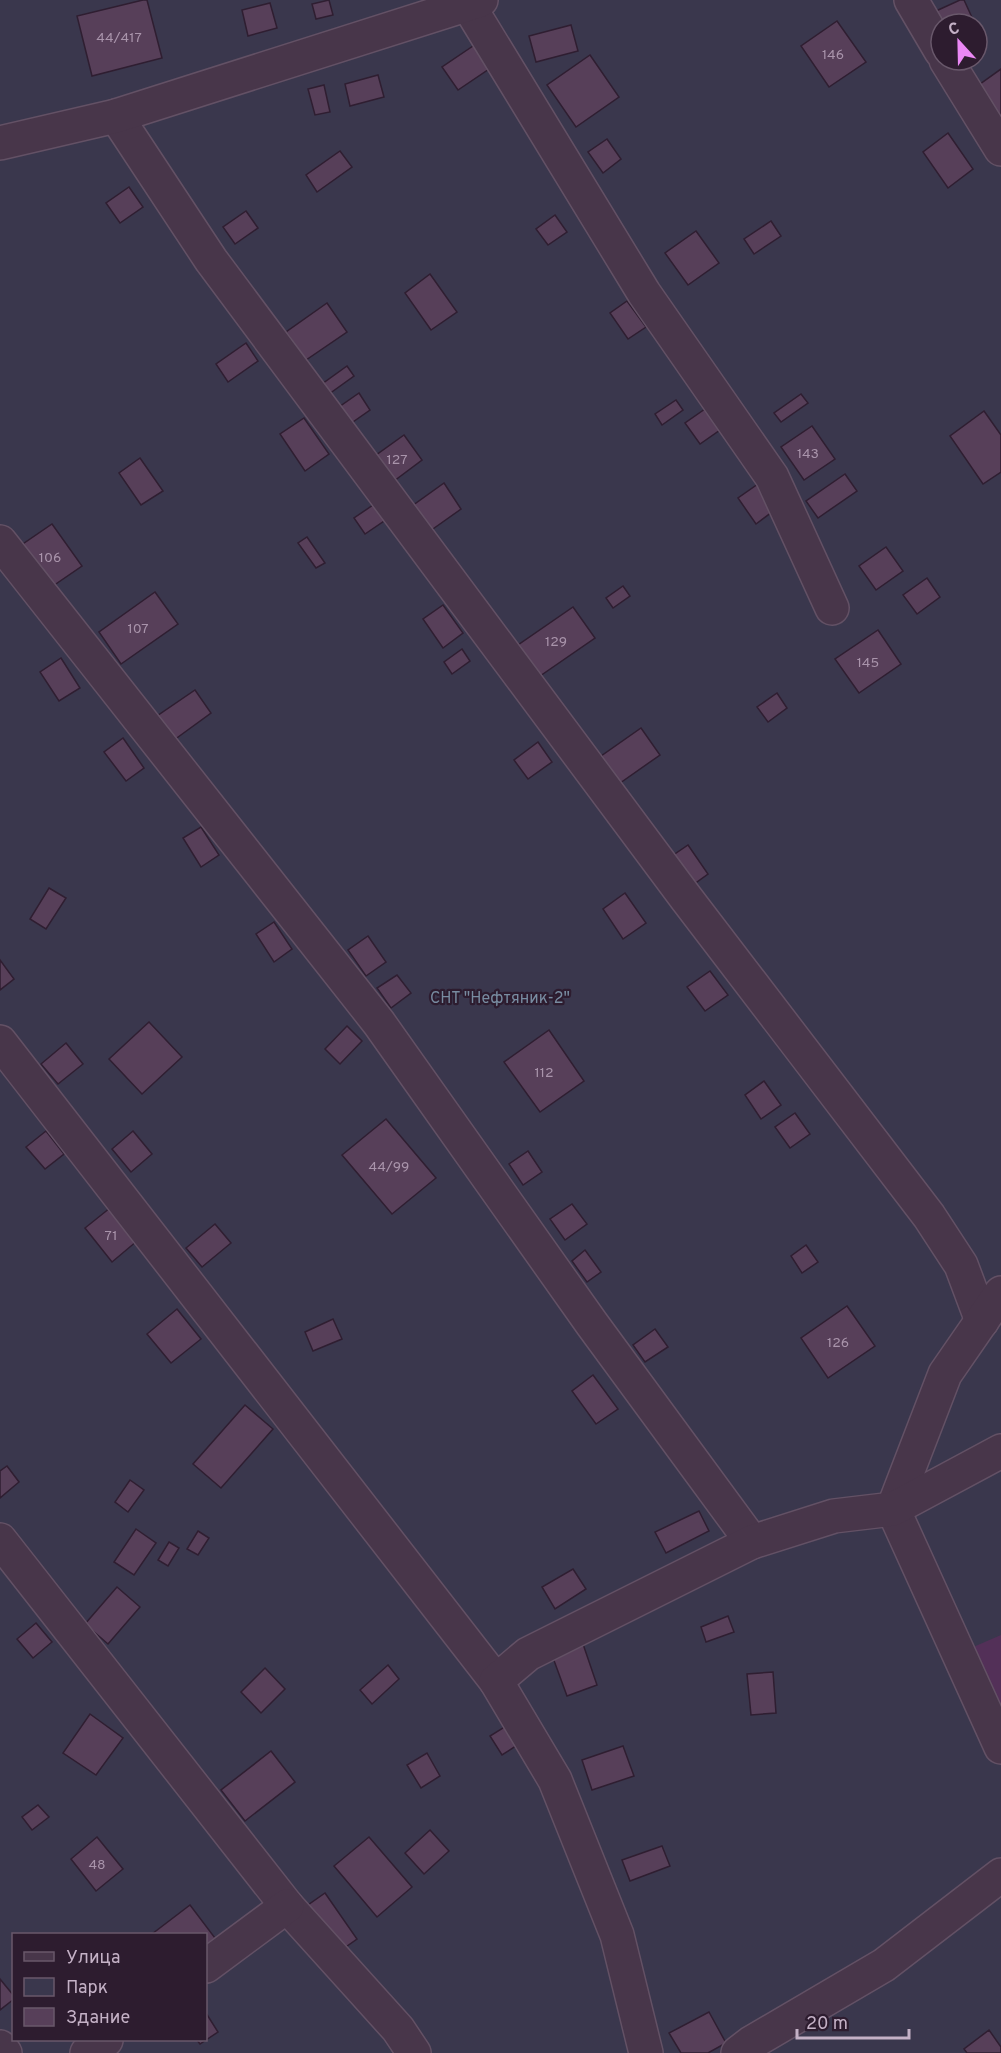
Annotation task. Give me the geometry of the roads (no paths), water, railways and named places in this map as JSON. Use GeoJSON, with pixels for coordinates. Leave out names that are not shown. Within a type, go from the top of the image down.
{"type":"FeatureCollection","features":[{"type":"Feature","properties":{"kind":"lane"},"geometry":{"type":"LineString","coordinates":[[911,0],[929,31]]}},
{"type":"Feature","properties":{"kind":"lane"},"geometry":{"type":"LineString","coordinates":[[0,142],[116,116],[474,1],[644,293],[772,477],[832,608]]}},
{"type":"Feature","properties":{"kind":"lane"},"geometry":{"type":"LineString","coordinates":[[953,72],[1001,149]]}},
{"type":"Feature","properties":{"kind":"lane"},"geometry":{"type":"LineString","coordinates":[[116,116],[211,260],[686,898],[929,1216],[961,1265],[982,1321]]}},
{"type":"Feature","properties":{"kind":"lane"},"geometry":{"type":"LineString","coordinates":[[0,542],[379,1023],[592,1324],[752,1542]]}},
{"type":"Feature","properties":{"kind":"lane"},"geometry":{"type":"LineString","coordinates":[[0,1042],[496,1681],[560,1791],[617,1935],[646,2053]]}},
{"type":"Feature","properties":{"kind":"lane"},"geometry":{"type":"LineString","coordinates":[[1001,1293],[945,1374],[893,1509],[1001,1747]]}},
{"type":"Feature","properties":{"kind":"lane"},"geometry":{"type":"LineString","coordinates":[[496,1681],[528,1654],[752,1542],[834,1516],[893,1509],[1001,1451]]}},
{"type":"Feature","properties":{"kind":"lane"},"geometry":{"type":"LineString","coordinates":[[0,1540],[287,1906],[398,2030],[414,2053]]}},
{"type":"Feature","properties":{"kind":"lane"},"geometry":{"type":"LineString","coordinates":[[738,2053],[751,2043],[884,1965],[1001,1875]]}},
{"type":"Feature","properties":{"kind":"lane"},"geometry":{"type":"LineString","coordinates":[[207,1965],[287,1906]]}},
{"type":"Feature","properties":{"kind":"lane"},"geometry":{"type":"LineString","coordinates":[[87,2053],[105,2041]]}},
{"type":"Feature","properties":{"kind":"lane"},"geometry":{"type":"LineString","coordinates":[[0,2047],[5,2053]]}},
{"type":"Feature","properties":{"kind":"park label","name":"СНТ \"Нефтяник-2\""},"geometry":{"type":"Point","coordinates":[500,997]}}]}
